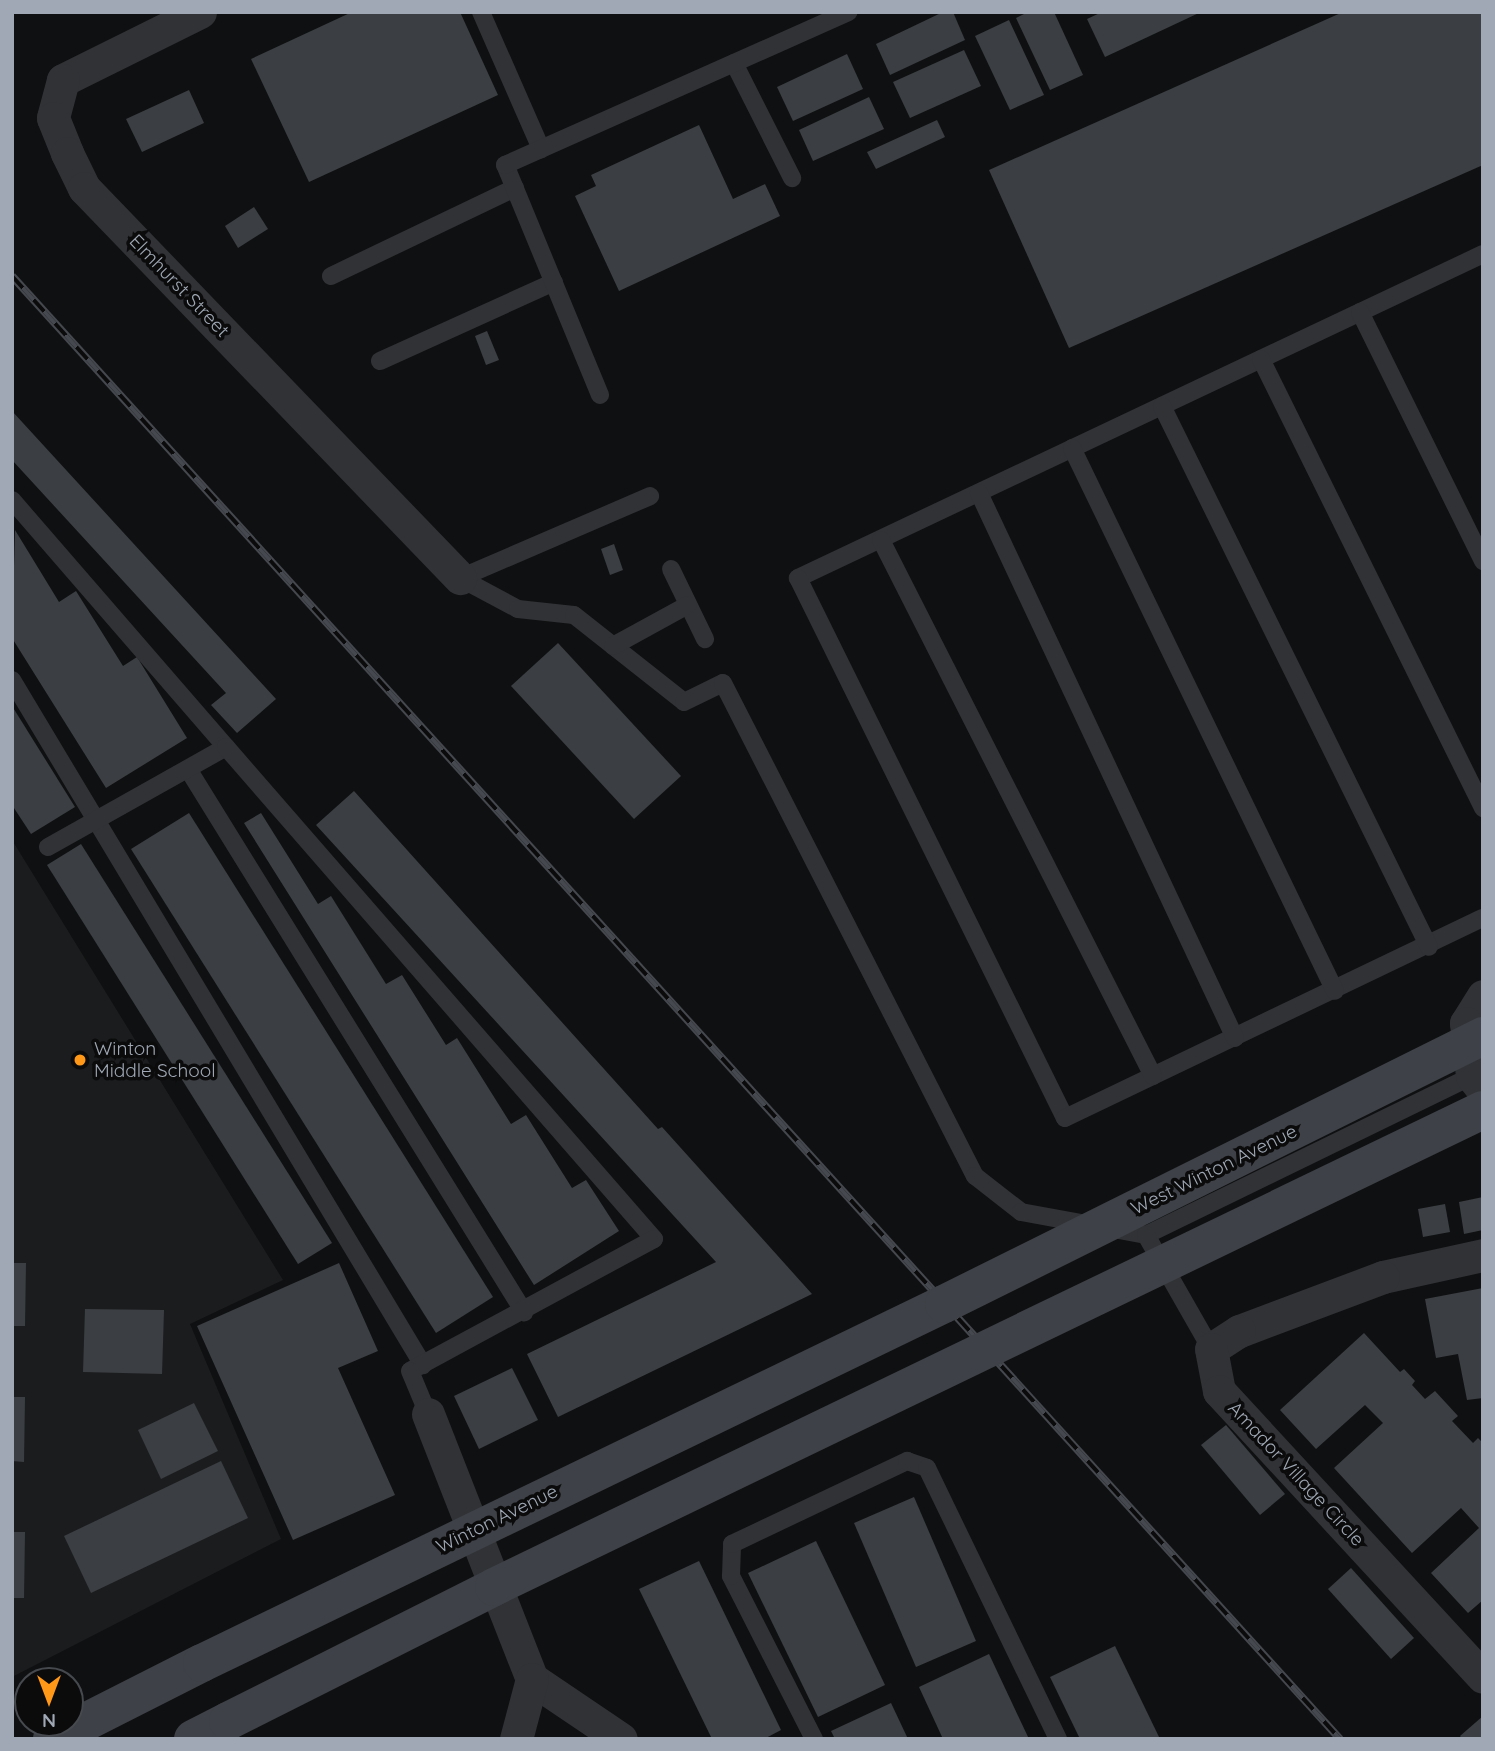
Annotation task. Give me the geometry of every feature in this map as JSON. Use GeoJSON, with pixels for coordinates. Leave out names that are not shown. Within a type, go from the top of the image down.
{"type":"FeatureCollection","features":[{"type":"Feature","properties":{"kind":"main road","name":"West Winton Avenue"},"geometry":{"type":"LineString","coordinates":[[944,1304],[1483,1036]]}},
{"type":"Feature","properties":{"kind":"main road"},"geometry":{"type":"LineString","coordinates":[[193,1739],[978,1354],[1479,1092]]}},
{"type":"Feature","properties":{"kind":"main road","name":"Winton Avenue"},"geometry":{"type":"LineString","coordinates":[[52,1739],[202,1663],[944,1304]]}},
{"type":"Feature","properties":{"kind":"street","name":"Elmhurst Street"},"geometry":{"type":"LineString","coordinates":[[200,12],[63,79],[53,118],[67,153],[84,188],[460,578]]}},
{"type":"Feature","properties":{"kind":"street"},"geometry":{"type":"LineString","coordinates":[[1479,1092],[1466,1023],[1483,996]]}},
{"type":"Feature","properties":{"kind":"street"},"geometry":{"type":"LineString","coordinates":[[1211,1349],[1239,1331],[1383,1277],[1483,1255]]}},
{"type":"Feature","properties":{"kind":"street","name":"Amador Village Circle"},"geometry":{"type":"LineString","coordinates":[[1211,1349],[1219,1391],[1483,1677]]}},
{"type":"Feature","properties":{"kind":"street"},"geometry":{"type":"LineString","coordinates":[[428,1414],[532,1679],[621,1739]]}},
{"type":"Feature","properties":{"kind":"street"},"geometry":{"type":"LineString","coordinates":[[516,1739],[532,1679]]}},
{"type":"Feature","properties":{"kind":"lane"},"geometry":{"type":"LineString","coordinates":[[600,395],[505,165],[848,12]]}},
{"type":"Feature","properties":{"kind":"lane"},"geometry":{"type":"LineString","coordinates":[[484,13],[541,149]]}},
{"type":"Feature","properties":{"kind":"lane"},"geometry":{"type":"LineString","coordinates":[[734,63],[792,178]]}},
{"type":"Feature","properties":{"kind":"lane"},"geometry":{"type":"LineString","coordinates":[[331,276],[515,188]]}},
{"type":"Feature","properties":{"kind":"lane"},"geometry":{"type":"LineString","coordinates":[[1483,254],[798,578],[1065,1118],[1429,947],[1483,918]]}},
{"type":"Feature","properties":{"kind":"lane"},"geometry":{"type":"LineString","coordinates":[[380,361],[554,282]]}},
{"type":"Feature","properties":{"kind":"lane"},"geometry":{"type":"LineString","coordinates":[[1360,312],[1483,561]]}},
{"type":"Feature","properties":{"kind":"lane"},"geometry":{"type":"LineString","coordinates":[[1261,359],[1483,808]]}},
{"type":"Feature","properties":{"kind":"lane"},"geometry":{"type":"LineString","coordinates":[[1162,406],[1429,947]]}},
{"type":"Feature","properties":{"kind":"lane"},"geometry":{"type":"LineString","coordinates":[[1072,448],[1335,991]]}},
{"type":"Feature","properties":{"kind":"lane"},"geometry":{"type":"LineString","coordinates":[[979,493],[1235,1038]]}},
{"type":"Feature","properties":{"kind":"lane"},"geometry":{"type":"LineString","coordinates":[[460,578],[650,496]]}},
{"type":"Feature","properties":{"kind":"lane"},"geometry":{"type":"LineString","coordinates":[[12,500],[654,1239],[524,1312],[410,1371],[428,1414]]}},
{"type":"Feature","properties":{"kind":"lane"},"geometry":{"type":"LineString","coordinates":[[881,540],[1153,1076]]}},
{"type":"Feature","properties":{"kind":"lane"},"geometry":{"type":"LineString","coordinates":[[671,569],[705,639]]}},
{"type":"Feature","properties":{"kind":"lane"},"geometry":{"type":"LineString","coordinates":[[460,578],[518,609],[574,615],[684,702],[723,683],[975,1176],[1021,1212],[1146,1235],[1479,1092]]}},
{"type":"Feature","properties":{"kind":"lane"},"geometry":{"type":"LineString","coordinates":[[613,646],[688,605]]}},
{"type":"Feature","properties":{"kind":"lane"},"geometry":{"type":"LineString","coordinates":[[12,680],[99,819],[423,1365]]}},
{"type":"Feature","properties":{"kind":"lane"},"geometry":{"type":"LineString","coordinates":[[48,847],[226,747]]}},
{"type":"Feature","properties":{"kind":"lane"},"geometry":{"type":"LineString","coordinates":[[188,769],[524,1312]]}},
{"type":"Feature","properties":{"kind":"lane"},"geometry":{"type":"LineString","coordinates":[[1146,1235],[1211,1349]]}},
{"type":"Feature","properties":{"kind":"lane"},"geometry":{"type":"LineString","coordinates":[[814,1739],[731,1576],[732,1544],[907,1461],[927,1468],[1058,1739]]}},
{"type":"Feature","properties":{"kind":"shaded area","name":"Winton Middle School"},"geometry":{"type":"Polygon","coordinates":[[[12,840],[283,1280],[190,1324],[281,1539],[31,1667],[14,1667],[12,1677],[12,840]]]}},
{"type":"Feature","properties":{"kind":"building"},"geometry":{"type":"Polygon","coordinates":[[[352,12],[460,12],[498,95],[309,182],[251,59],[352,12]]]}},
{"type":"Feature","properties":{"kind":"building"},"geometry":{"type":"Polygon","coordinates":[[[943,12],[953,12],[965,40],[890,75],[876,44],[943,12]]]}},
{"type":"Feature","properties":{"kind":"building"},"geometry":{"type":"Polygon","coordinates":[[[1028,12],[1054,12],[1083,75],[1050,90],[1016,18],[1028,12]]]}},
{"type":"Feature","properties":{"kind":"building"},"geometry":{"type":"Polygon","coordinates":[[[1102,12],[1201,12],[1105,57],[1087,19],[1102,12]]]}},
{"type":"Feature","properties":{"kind":"building"},"geometry":{"type":"Polygon","coordinates":[[[1343,12],[1483,12],[1483,165],[1069,348],[989,170],[1343,12]]]}},
{"type":"Feature","properties":{"kind":"building"},"geometry":{"type":"Polygon","coordinates":[[[1009,20],[1044,95],[1010,110],[975,36],[1009,20]]]}},
{"type":"Feature","properties":{"kind":"building"},"geometry":{"type":"Polygon","coordinates":[[[964,50],[981,86],[910,118],[893,82],[964,50]]]}},
{"type":"Feature","properties":{"kind":"building"},"geometry":{"type":"Polygon","coordinates":[[[847,54],[863,89],[793,121],[777,87],[847,54]]]}},
{"type":"Feature","properties":{"kind":"building"},"geometry":{"type":"Polygon","coordinates":[[[189,90],[204,123],[142,152],[126,119],[189,90]]]}},
{"type":"Feature","properties":{"kind":"building"},"geometry":{"type":"Polygon","coordinates":[[[869,97],[884,129],[813,161],[799,130],[869,97]]]}},
{"type":"Feature","properties":{"kind":"building"},"geometry":{"type":"Polygon","coordinates":[[[937,120],[945,137],[876,169],[867,152],[937,120]]]}},
{"type":"Feature","properties":{"kind":"building"},"geometry":{"type":"Polygon","coordinates":[[[699,125],[733,199],[765,184],[780,216],[619,291],[575,196],[596,186],[591,175],[699,125]]]}},
{"type":"Feature","properties":{"kind":"building"},"geometry":{"type":"Polygon","coordinates":[[[254,207],[268,229],[238,248],[225,226],[254,207]]]}},
{"type":"Feature","properties":{"kind":"building"},"geometry":{"type":"Polygon","coordinates":[[[487,331],[499,360],[486,365],[475,336],[487,331]]]}},
{"type":"Feature","properties":{"kind":"building"},"geometry":{"type":"Polygon","coordinates":[[[12,411],[276,699],[237,733],[211,705],[226,693],[12,460],[12,411]]]}},
{"type":"Feature","properties":{"kind":"building"},"geometry":{"type":"Polygon","coordinates":[[[15,530],[59,602],[76,591],[123,666],[137,657],[187,738],[106,788],[12,638],[15,530]]]}},
{"type":"Feature","properties":{"kind":"building"},"geometry":{"type":"Polygon","coordinates":[[[614,544],[623,570],[610,575],[601,549],[614,544]]]}},
{"type":"Feature","properties":{"kind":"building"},"geometry":{"type":"Polygon","coordinates":[[[558,643],[681,776],[634,819],[511,686],[558,643]]]}},
{"type":"Feature","properties":{"kind":"building"},"geometry":{"type":"Polygon","coordinates":[[[12,706],[75,807],[31,834],[12,805],[12,706]]]}},
{"type":"Feature","properties":{"kind":"building"},"geometry":{"type":"Polygon","coordinates":[[[354,791],[658,1129],[662,1127],[812,1294],[558,1417],[527,1354],[716,1262],[316,825],[354,791]]]}},
{"type":"Feature","properties":{"kind":"building"},"geometry":{"type":"Polygon","coordinates":[[[189,813],[493,1297],[436,1333],[131,849],[189,813]]]}},
{"type":"Feature","properties":{"kind":"building"},"geometry":{"type":"Polygon","coordinates":[[[261,813],[318,904],[331,896],[386,984],[402,975],[446,1045],[457,1038],[511,1124],[526,1115],[572,1188],[586,1180],[619,1231],[534,1285],[244,823],[261,813]]]}},
{"type":"Feature","properties":{"kind":"building"},"geometry":{"type":"Polygon","coordinates":[[[81,844],[332,1243],[298,1264],[47,865],[81,844]]]}},
{"type":"Feature","properties":{"kind":"building"},"geometry":{"type":"Polygon","coordinates":[[[1483,1197],[1483,1230],[1464,1234],[1459,1202],[1483,1197]]]}},
{"type":"Feature","properties":{"kind":"building"},"geometry":{"type":"Polygon","coordinates":[[[1445,1204],[1450,1232],[1423,1237],[1418,1209],[1445,1204]]]}},
{"type":"Feature","properties":{"kind":"building"},"geometry":{"type":"Polygon","coordinates":[[[12,1263],[26,1263],[25,1326],[12,1326],[12,1263]]]}},
{"type":"Feature","properties":{"kind":"building"},"geometry":{"type":"Polygon","coordinates":[[[339,1263],[378,1351],[338,1368],[395,1495],[293,1540],[197,1326],[339,1263]]]}},
{"type":"Feature","properties":{"kind":"building"},"geometry":{"type":"Polygon","coordinates":[[[1483,1288],[1483,1398],[1467,1400],[1458,1354],[1436,1358],[1425,1299],[1483,1288]]]}},
{"type":"Feature","properties":{"kind":"building"},"geometry":{"type":"Polygon","coordinates":[[[85,1309],[164,1310],[162,1374],[83,1372],[85,1309]]]}},
{"type":"Feature","properties":{"kind":"building"},"geometry":{"type":"Polygon","coordinates":[[[1364,1333],[1400,1372],[1404,1369],[1415,1381],[1412,1385],[1425,1399],[1435,1391],[1458,1416],[1452,1421],[1473,1443],[1478,1438],[1483,1443],[1483,1600],[1468,1613],[1431,1573],[1479,1528],[1461,1508],[1412,1553],[1334,1468],[1383,1423],[1365,1405],[1316,1449],[1280,1410],[1364,1333]]]}},
{"type":"Feature","properties":{"kind":"building"},"geometry":{"type":"Polygon","coordinates":[[[512,1368],[538,1420],[479,1449],[454,1396],[512,1368]]]}},
{"type":"Feature","properties":{"kind":"building"},"geometry":{"type":"Polygon","coordinates":[[[12,1397],[25,1397],[24,1462],[12,1461],[12,1397]]]}},
{"type":"Feature","properties":{"kind":"building"},"geometry":{"type":"Polygon","coordinates":[[[194,1403],[218,1451],[161,1479],[138,1430],[194,1403]]]}},
{"type":"Feature","properties":{"kind":"building"},"geometry":{"type":"Polygon","coordinates":[[[1226,1425],[1285,1494],[1260,1515],[1201,1445],[1226,1425]]]}},
{"type":"Feature","properties":{"kind":"building"},"geometry":{"type":"Polygon","coordinates":[[[221,1461],[248,1518],[91,1593],[64,1536],[221,1461]]]}},
{"type":"Feature","properties":{"kind":"building"},"geometry":{"type":"Polygon","coordinates":[[[914,1497],[976,1641],[916,1667],[854,1523],[914,1497]]]}},
{"type":"Feature","properties":{"kind":"building"},"geometry":{"type":"Polygon","coordinates":[[[12,1532],[25,1532],[24,1598],[12,1598],[12,1532]]]}},
{"type":"Feature","properties":{"kind":"building"},"geometry":{"type":"Polygon","coordinates":[[[816,1541],[885,1685],[818,1717],[748,1573],[816,1541]]]}},
{"type":"Feature","properties":{"kind":"building"},"geometry":{"type":"Polygon","coordinates":[[[699,1561],[781,1730],[764,1739],[712,1739],[639,1589],[699,1561]]]}},
{"type":"Feature","properties":{"kind":"building"},"geometry":{"type":"Polygon","coordinates":[[[1351,1568],[1414,1638],[1391,1659],[1328,1589],[1351,1568]]]}},
{"type":"Feature","properties":{"kind":"building"},"geometry":{"type":"Polygon","coordinates":[[[1115,1646],[1160,1739],[1080,1739],[1050,1677],[1115,1646]]]}},
{"type":"Feature","properties":{"kind":"building"},"geometry":{"type":"Polygon","coordinates":[[[989,1654],[1029,1739],[943,1739],[919,1687],[989,1654]]]}},
{"type":"Feature","properties":{"kind":"building"},"geometry":{"type":"Polygon","coordinates":[[[891,1703],[908,1739],[835,1739],[831,1731],[891,1703]]]}},
{"type":"Feature","properties":{"kind":"building"},"geometry":{"type":"Polygon","coordinates":[[[1483,1716],[1483,1739],[1462,1739],[1460,1736],[1483,1716]]]}},
{"type":"Feature","properties":{"kind":"railway"},"geometry":{"type":"LineString","coordinates":[[12,276],[1340,1739]]}},
{"type":"Feature","properties":{"kind":"place","name":"Winton Middle School"},"geometry":{"type":"Point","coordinates":[80,1060]}}]}
